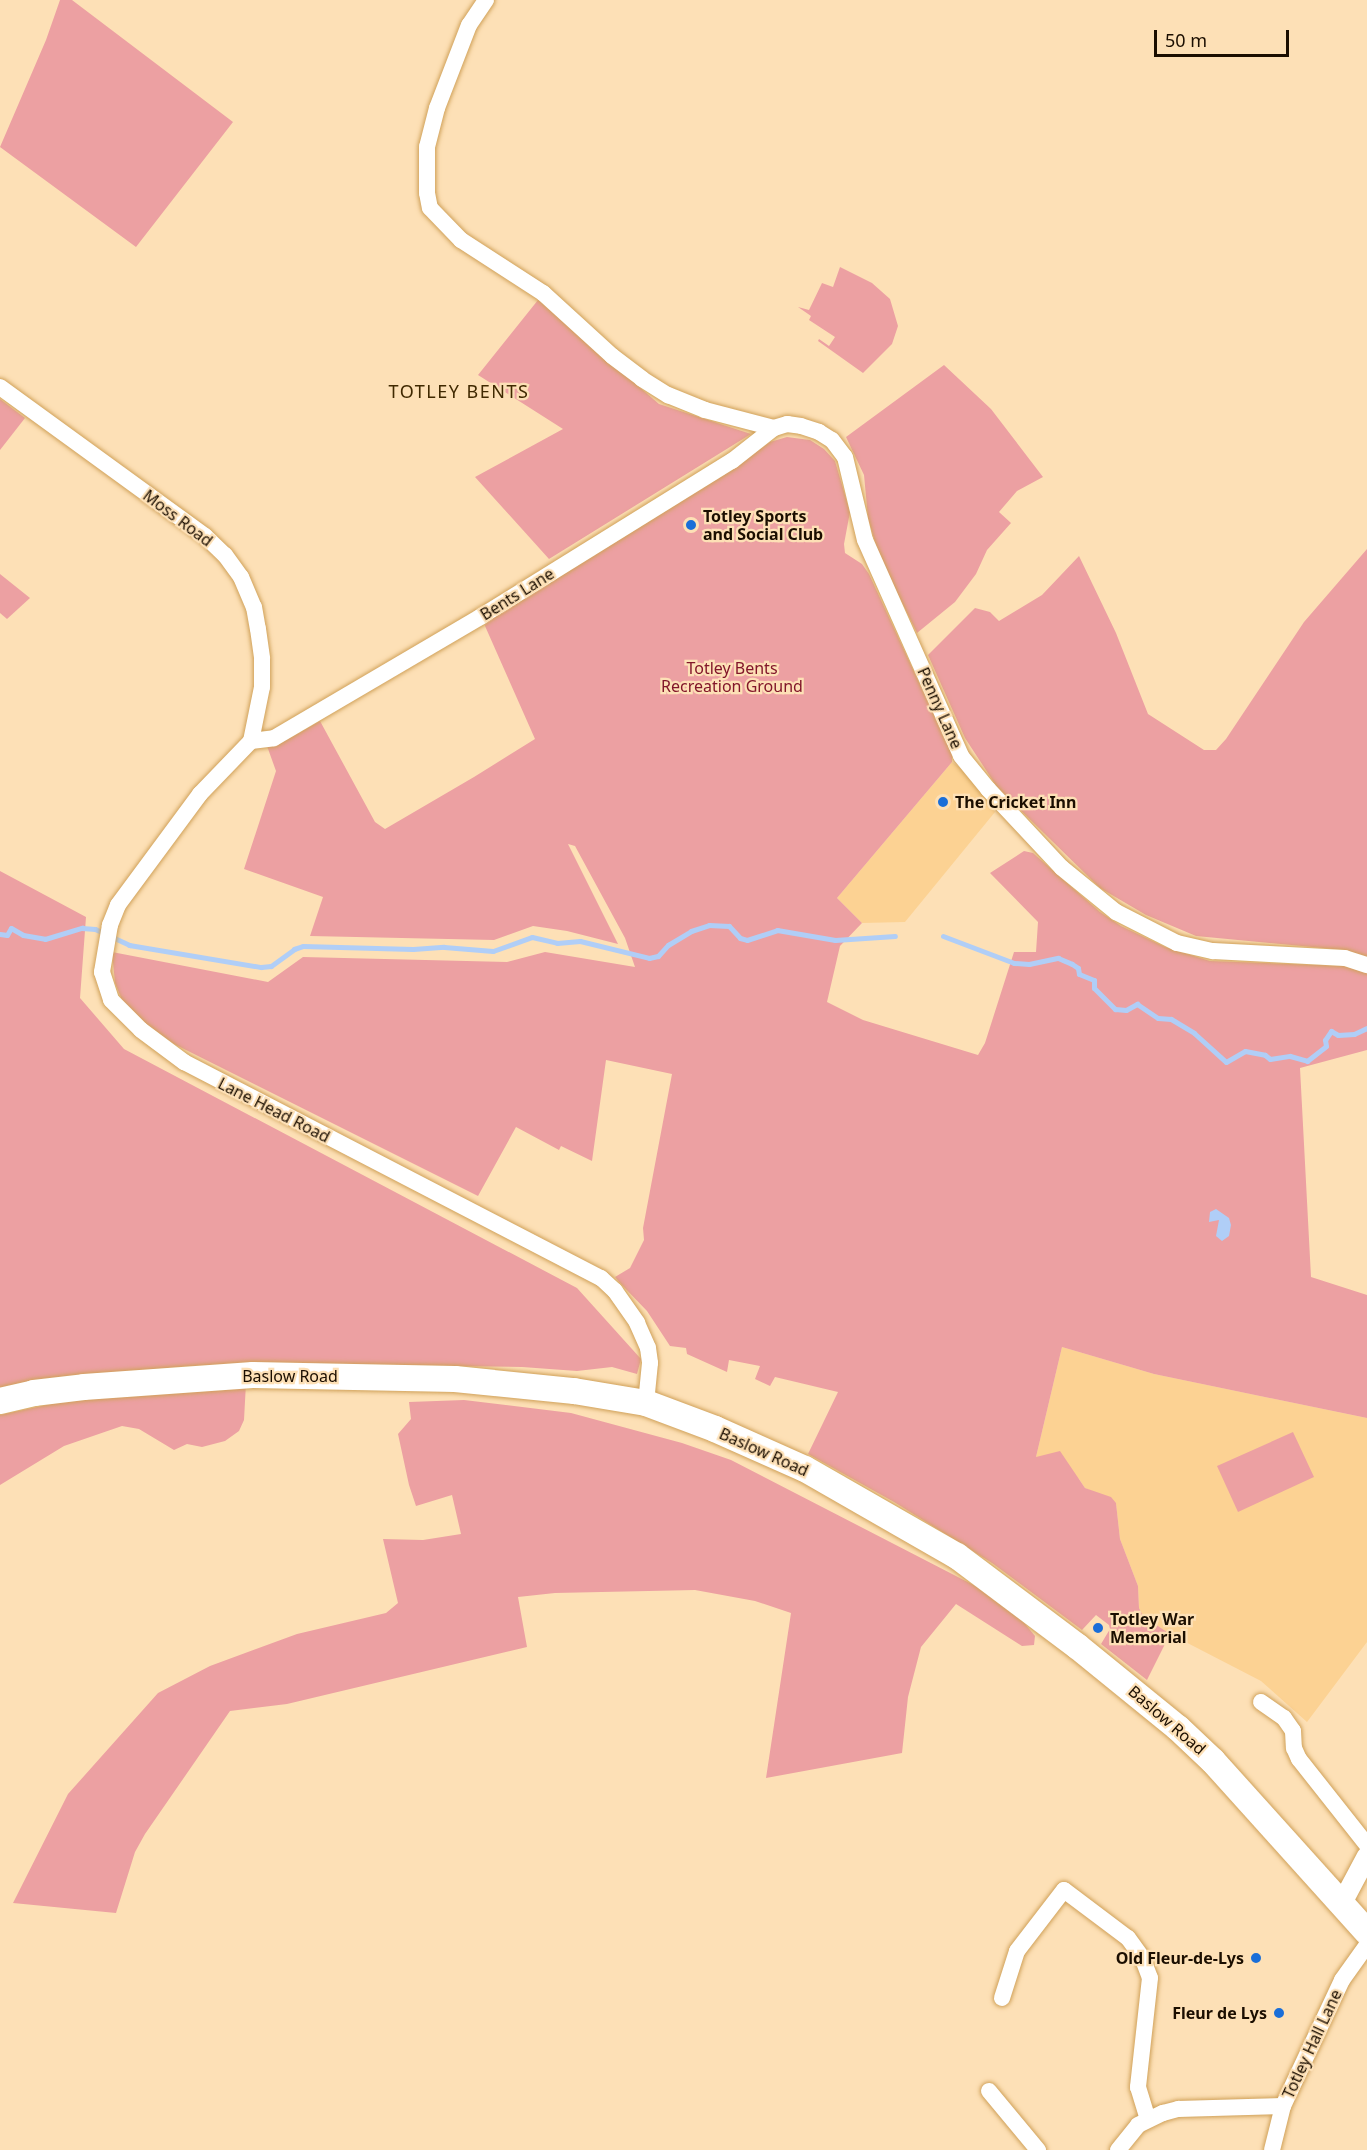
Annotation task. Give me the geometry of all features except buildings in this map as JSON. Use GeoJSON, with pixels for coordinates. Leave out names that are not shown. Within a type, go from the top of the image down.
{"type":"FeatureCollection","features":[{"type":"Feature","properties":{"kind":"main road","name":"Baslow Road"},"geometry":{"type":"LineString","coordinates":[[0,1401],[34,1393],[84,1387],[254,1375],[454,1379],[574,1391],[646,1403],[716,1429],[805,1469],[957,1556],[1077,1646],[1178,1728],[1213,1761],[1367,1932]]}},
{"type":"Feature","properties":{"kind":"street","name":"Penny Lane"},"geometry":{"type":"LineString","coordinates":[[486,0],[469,25],[437,108],[427,147],[426,175],[430,208],[437,219],[461,240],[543,293],[612,356],[668,395],[705,410],[774,428],[787,424],[819,432],[839,448],[849,467],[865,540],[961,756],[988,789],[1078,884],[1116,912],[1177,943],[1213,951],[1345,958],[1367,965]]}},
{"type":"Feature","properties":{"kind":"street","name":"Moss Road"},"geometry":{"type":"LineString","coordinates":[[0,387],[205,536],[233,566],[247,588],[254,607],[262,659],[262,687],[251,741]]}},
{"type":"Feature","properties":{"kind":"street","name":"Bents Lane"},"geometry":{"type":"LineString","coordinates":[[251,741],[274,738],[480,617],[732,461],[774,428]]}},
{"type":"Feature","properties":{"kind":"street","name":"Lane Head Road"},"geometry":{"type":"LineString","coordinates":[[251,741],[200,794],[118,905],[110,925],[102,972],[111,1000],[141,1030],[184,1062],[601,1278],[615,1291],[637,1323],[648,1348],[650,1363],[646,1403]]}},
{"type":"Feature","properties":{"kind":"street"},"geometry":{"type":"LineString","coordinates":[[1262,1702],[1284,1718],[1293,1731],[1294,1748],[1299,1759],[1367,1845]]}},
{"type":"Feature","properties":{"kind":"street"},"geometry":{"type":"LineString","coordinates":[[1342,1904],[1367,1856]]}},
{"type":"Feature","properties":{"kind":"street"},"geometry":{"type":"LineString","coordinates":[[1002,1998],[1017,1951],[1064,1890],[1128,1938],[1142,1957],[1150,1978],[1138,2087],[1148,2119]]}},
{"type":"Feature","properties":{"kind":"street","name":"Totley Hall Lane"},"geometry":{"type":"LineString","coordinates":[[1272,2150],[1283,2106],[1342,1980],[1367,1945]]}},
{"type":"Feature","properties":{"kind":"street"},"geometry":{"type":"LineString","coordinates":[[989,2091],[1038,2150]]}},
{"type":"Feature","properties":{"kind":"street"},"geometry":{"type":"LineString","coordinates":[[1118,2150],[1132,2130],[1148,2119],[1178,2109],[1283,2106]]}},
{"type":"Feature","properties":{"kind":"shaded area"},"geometry":{"type":"Polygon","coordinates":[[[952,762],[975,779],[995,812],[905,922],[862,923],[837,898],[952,762]]]}},
{"type":"Feature","properties":{"kind":"shaded area"},"geometry":{"type":"Polygon","coordinates":[[[1062,1347],[1154,1374],[1367,1418],[1367,1642],[1307,1722],[1261,1681],[1170,1634],[1143,1616],[1139,1608],[1138,1586],[1120,1539],[1116,1503],[1085,1488],[1079,1479],[1036,1457],[1062,1347]]]}},
{"type":"Feature","properties":{"kind":"green space"},"geometry":{"type":"Polygon","coordinates":[[[60,0],[72,0],[233,122],[136,247],[0,147],[46,40],[60,0]]]}},
{"type":"Feature","properties":{"kind":"green space"},"geometry":{"type":"Polygon","coordinates":[[[840,267],[872,283],[890,299],[898,326],[892,344],[863,373],[818,341],[819,339],[829,346],[835,337],[809,320],[811,316],[798,307],[809,310],[822,283],[833,287],[840,267]]]}},
{"type":"Feature","properties":{"kind":"green space"},"geometry":{"type":"Polygon","coordinates":[[[538,300],[659,404],[751,434],[549,559],[475,477],[563,429],[478,375],[538,300]]]}},
{"type":"Feature","properties":{"kind":"green space"},"geometry":{"type":"Polygon","coordinates":[[[944,365],[991,409],[1043,477],[1017,491],[999,512],[1011,523],[987,550],[976,574],[955,602],[917,633],[879,556],[868,518],[864,475],[846,437],[944,365]]]}},
{"type":"Feature","properties":{"kind":"green space"},"geometry":{"type":"Polygon","coordinates":[[[0,399],[25,418],[0,450],[0,399]]]}},
{"type":"Feature","properties":{"kind":"green space","name":"Totley Bents Recreation Ground"},"geometry":{"type":"Polygon","coordinates":[[[787,437],[810,440],[824,449],[835,461],[850,512],[844,544],[845,553],[862,564],[869,574],[952,754],[952,762],[837,898],[862,923],[840,946],[827,1002],[863,1020],[978,1055],[985,1043],[1014,952],[1036,952],[1038,922],[990,873],[1024,851],[1033,853],[1100,912],[1121,926],[1165,947],[1210,961],[1343,966],[1367,972],[1367,1050],[1300,1068],[1311,1277],[1367,1295],[1367,1418],[1154,1374],[1062,1347],[1036,1457],[1060,1451],[1085,1488],[1111,1497],[1116,1503],[1120,1539],[1138,1586],[1139,1608],[1143,1616],[1170,1634],[1147,1680],[1101,1644],[1110,1629],[1109,1625],[1096,1615],[1082,1630],[992,1563],[894,1502],[808,1454],[838,1392],[775,1377],[770,1386],[755,1379],[760,1366],[729,1360],[727,1372],[687,1354],[686,1348],[670,1346],[647,1311],[615,1277],[630,1268],[644,1240],[643,1228],[672,1074],[606,1060],[592,1161],[561,1146],[559,1150],[516,1127],[478,1196],[174,1044],[145,1023],[122,1000],[115,983],[112,952],[268,982],[303,957],[507,962],[545,952],[635,967],[625,938],[575,846],[568,844],[618,944],[567,931],[533,926],[494,940],[310,936],[323,897],[244,869],[276,771],[267,746],[292,737],[320,721],[375,822],[385,829],[474,777],[535,739],[485,626],[486,622],[737,466],[770,442],[787,437]]]}},
{"type":"Feature","properties":{"kind":"green space"},"geometry":{"type":"Polygon","coordinates":[[[1367,549],[1367,958],[1344,950],[1196,936],[1146,915],[1100,888],[997,787],[965,738],[928,655],[975,608],[990,612],[999,621],[1042,595],[1079,556],[1116,633],[1148,714],[1204,750],[1216,750],[1226,739],[1304,622],[1367,549]]]}},
{"type":"Feature","properties":{"kind":"green space"},"geometry":{"type":"Polygon","coordinates":[[[0,574],[30,598],[7,619],[0,613],[0,574]]]}},
{"type":"Feature","properties":{"kind":"green space"},"geometry":{"type":"Polygon","coordinates":[[[0,871],[86,917],[80,998],[124,1049],[577,1288],[641,1359],[637,1374],[612,1367],[577,1371],[522,1367],[277,1364],[189,1366],[106,1374],[0,1393],[0,871]]]}},
{"type":"Feature","properties":{"kind":"green space"},"geometry":{"type":"Polygon","coordinates":[[[246,1383],[244,1420],[239,1431],[225,1441],[202,1447],[187,1444],[174,1450],[139,1429],[122,1426],[64,1446],[0,1485],[0,1415],[79,1398],[246,1383]]]}},
{"type":"Feature","properties":{"kind":"green space"},"geometry":{"type":"Polygon","coordinates":[[[464,1400],[571,1413],[682,1443],[731,1460],[987,1592],[1021,1619],[1035,1636],[1034,1645],[1022,1646],[956,1604],[921,1647],[908,1697],[902,1753],[766,1778],[791,1613],[755,1601],[695,1590],[555,1593],[518,1597],[527,1647],[287,1704],[230,1711],[145,1834],[135,1852],[116,1913],[13,1903],[68,1794],[158,1693],[210,1666],[297,1634],[386,1613],[398,1603],[383,1539],[423,1540],[461,1534],[452,1495],[416,1506],[398,1434],[411,1419],[409,1402],[464,1400]]]}},
{"type":"Feature","properties":{"kind":"green space"},"geometry":{"type":"Polygon","coordinates":[[[1293,1432],[1314,1477],[1238,1512],[1217,1466],[1293,1432]]]}},
{"type":"Feature","properties":{"kind":"water"},"geometry":{"type":"Polygon","coordinates":[[[1216,1209],[1229,1218],[1231,1225],[1229,1236],[1222,1241],[1216,1236],[1219,1220],[1209,1222],[1210,1212],[1216,1209]]]}},
{"type":"Feature","properties":{"kind":"waterway"},"geometry":{"type":"LineString","coordinates":[[0,934],[7,935],[11,928],[23,935],[45,939],[82,928],[95,929],[129,945],[261,967],[271,966],[294,949],[303,946],[413,949],[444,947],[493,951],[532,937],[557,943],[580,941],[649,958],[658,956],[668,945],[691,931],[709,925],[729,926],[740,938],[747,940],[777,930],[835,940],[895,936]]}},
{"type":"Feature","properties":{"kind":"waterway"},"geometry":{"type":"LineString","coordinates":[[943,936],[1014,963],[1029,964],[1058,958],[1072,964],[1078,968],[1079,974],[1094,980],[1094,988],[1115,1009],[1126,1010],[1137,1004],[1158,1018],[1171,1019],[1194,1033],[1226,1062],[1245,1051],[1265,1055],[1270,1059],[1290,1056],[1307,1061],[1326,1046],[1325,1040],[1331,1031],[1338,1035],[1354,1034],[1367,1028]]}},
{"type":"Feature","properties":{"kind":"place","name":"Totley Sports and Social Club"},"geometry":{"type":"Point","coordinates":[691,525]}},
{"type":"Feature","properties":{"kind":"place","name":"The Cricket Inn"},"geometry":{"type":"Point","coordinates":[943,802]}},
{"type":"Feature","properties":{"kind":"place","name":"Totley War Memorial"},"geometry":{"type":"Point","coordinates":[1098,1628]}},
{"type":"Feature","properties":{"kind":"place","name":"Old Fleur-de-Lys"},"geometry":{"type":"Point","coordinates":[1256,1958]}},
{"type":"Feature","properties":{"kind":"place","name":"Fleur de Lys"},"geometry":{"type":"Point","coordinates":[1279,2013]}},
{"type":"Feature","properties":{"kind":"district","name":"TOTLEY BENTS"},"geometry":{"type":"Point","coordinates":[459,391]}}]}
